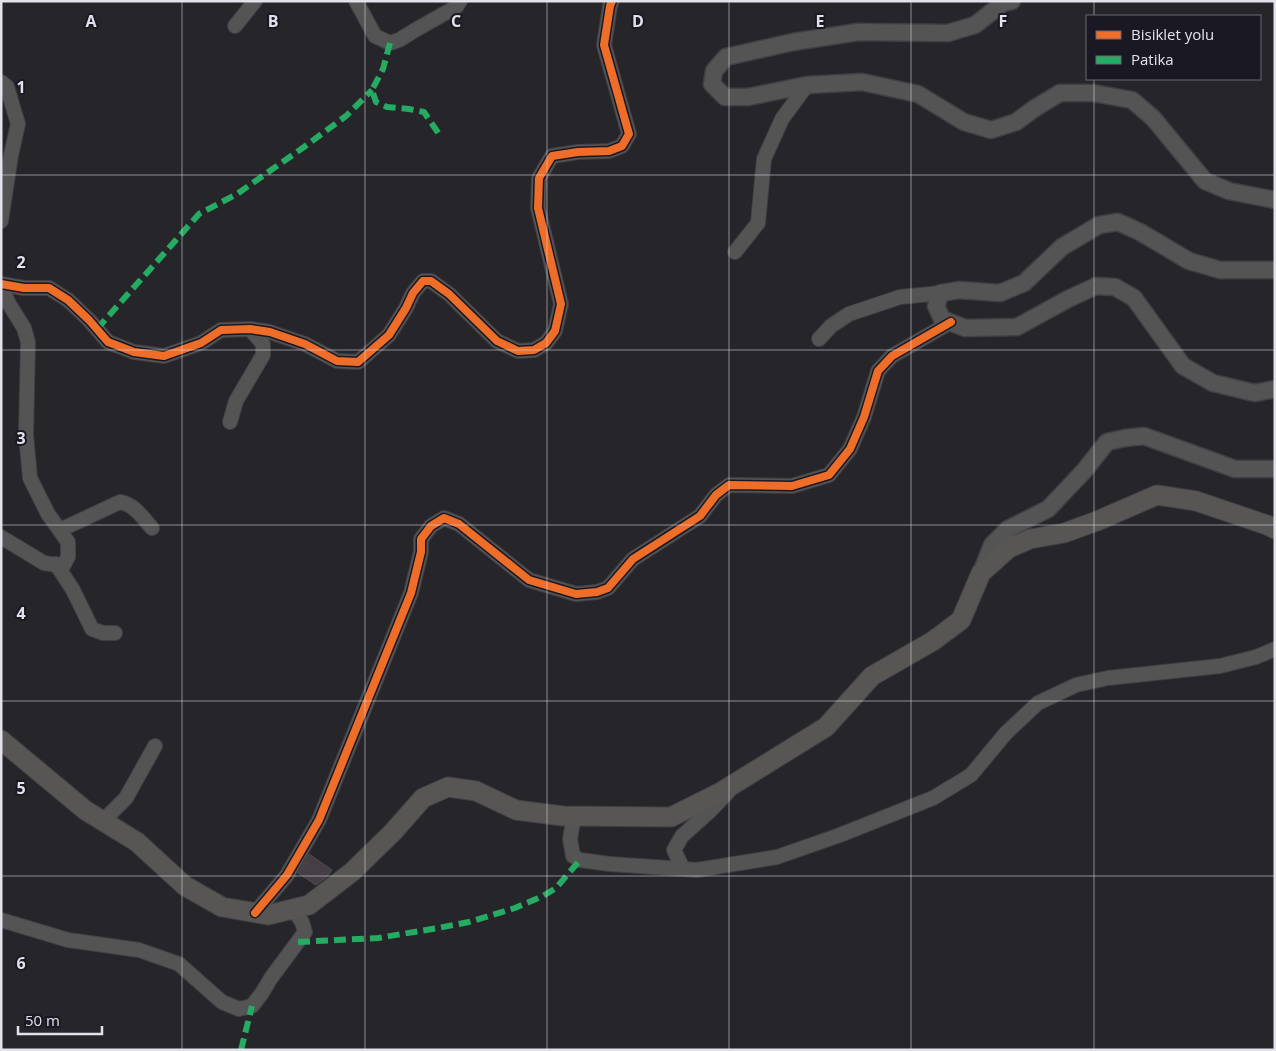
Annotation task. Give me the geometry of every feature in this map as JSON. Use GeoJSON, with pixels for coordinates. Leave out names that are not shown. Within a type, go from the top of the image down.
{"type":"FeatureCollection","features":[{"type":"Feature","properties":{"kind":"main road"},"geometry":{"type":"LineString","coordinates":[[1,740],[85,810],[136,842],[185,886],[222,907],[268,915],[309,905],[352,872],[392,832],[422,798],[448,788],[476,791],[516,810],[563,816],[671,818],[721,792],[826,727],[872,676],[933,641],[960,620],[981,573],[1009,548],[1030,539],[1064,533],[1157,495],[1196,501],[1275,529]]}},
{"type":"Feature","properties":{"kind":"street"},"geometry":{"type":"LineString","coordinates":[[234,26],[255,1]]}},
{"type":"Feature","properties":{"kind":"street"},"geometry":{"type":"LineString","coordinates":[[356,1],[375,36],[390,43],[399,40],[456,7],[460,1]]}},
{"type":"Feature","properties":{"kind":"street"},"geometry":{"type":"LineString","coordinates":[[1,537],[44,563],[64,566],[68,557],[68,542],[48,514],[30,478],[26,435],[28,342],[24,328],[9,304],[1,286],[49,288],[68,300],[90,320],[108,342],[134,352],[164,356],[201,343],[221,330],[250,329],[270,332],[305,344],[337,361],[358,362],[389,335],[413,293],[423,280],[431,281],[449,294],[497,341],[518,351],[534,350],[546,343],[555,331],[561,304],[538,208],[538,178],[552,156],[578,152],[609,151],[622,146],[629,134],[604,45],[612,1]]}},
{"type":"Feature","properties":{"kind":"street"},"geometry":{"type":"LineString","coordinates":[[1012,1],[1003,3],[975,25],[948,33],[858,32],[793,42],[726,57],[714,70],[712,84],[725,97],[748,97],[807,85],[862,82],[918,94],[964,122],[991,130],[1016,122],[1060,93],[1093,93],[1132,100],[1153,118],[1205,181],[1230,191],[1275,200]]}},
{"type":"Feature","properties":{"kind":"street"},"geometry":{"type":"LineString","coordinates":[[1,82],[7,87],[18,124],[11,155],[4,173],[1,221]]}},
{"type":"Feature","properties":{"kind":"street"},"geometry":{"type":"LineString","coordinates":[[735,252],[758,223],[764,159],[782,119],[807,85]]}},
{"type":"Feature","properties":{"kind":"street"},"geometry":{"type":"LineString","coordinates":[[820,339],[831,326],[849,314],[900,297],[958,290],[1000,294],[1024,283],[1062,247],[1099,225],[1118,222],[1140,232],[1189,261],[1220,270],[1275,270]]}},
{"type":"Feature","properties":{"kind":"street"},"geometry":{"type":"LineString","coordinates":[[941,293],[936,306],[942,319],[965,328],[1017,327],[1096,286],[1115,288],[1134,298],[1183,366],[1214,383],[1255,393],[1275,389]]}},
{"type":"Feature","properties":{"kind":"street"},"geometry":{"type":"LineString","coordinates":[[255,913],[287,875],[319,820],[411,594],[421,552],[421,539],[431,526],[444,518],[459,524],[529,580],[576,594],[597,592],[608,588],[632,559],[700,516],[716,495],[729,485],[792,486],[829,475],[850,449],[864,417],[878,371],[892,356],[951,322]]}},
{"type":"Feature","properties":{"kind":"street"},"geometry":{"type":"LineString","coordinates":[[230,422],[236,401],[263,355],[263,344],[250,329]]}},
{"type":"Feature","properties":{"kind":"street"},"geometry":{"type":"LineString","coordinates":[[981,573],[992,544],[1008,529],[1048,510],[1084,471],[1107,442],[1144,436],[1235,469],[1275,470]]}},
{"type":"Feature","properties":{"kind":"street"},"geometry":{"type":"LineString","coordinates":[[60,530],[120,502],[126,502],[152,528]]}},
{"type":"Feature","properties":{"kind":"street"},"geometry":{"type":"LineString","coordinates":[[56,564],[73,590],[92,629],[103,633],[115,633]]}},
{"type":"Feature","properties":{"kind":"street"},"geometry":{"type":"LineString","coordinates":[[574,816],[570,839],[573,856],[580,860],[697,870],[777,857],[840,835],[933,798],[971,775],[1006,733],[1038,704],[1076,685],[1108,678],[1220,666],[1256,657],[1275,649]]}},
{"type":"Feature","properties":{"kind":"street"},"geometry":{"type":"LineString","coordinates":[[103,821],[126,798],[155,746]]}},
{"type":"Feature","properties":{"kind":"street"},"geometry":{"type":"LineString","coordinates":[[683,869],[674,850],[682,836],[738,782]]}},
{"type":"Feature","properties":{"kind":"street"},"geometry":{"type":"LineString","coordinates":[[1,920],[68,940],[139,950],[179,964],[222,1002],[239,1009],[252,1006],[305,932],[302,922],[293,909]]}},
{"type":"Feature","properties":{"kind":"building"},"geometry":{"type":"Polygon","coordinates":[[[309,854],[332,870],[327,877],[316,885],[298,873],[309,854]]]}},
{"type":"Feature","properties":{"kind":"marked path"},"geometry":{"type":"LineString","coordinates":[[390,43],[383,69],[372,90],[376,102],[387,107],[424,112],[441,137]]}},
{"type":"Feature","properties":{"kind":"marked path"},"geometry":{"type":"LineString","coordinates":[[97,329],[199,214],[237,194],[304,147],[346,116],[372,90]]}},
{"type":"Feature","properties":{"kind":"marked path"},"geometry":{"type":"LineString","coordinates":[[298,942],[378,938],[469,922],[515,908],[543,896],[556,888],[580,860]]}},
{"type":"Feature","properties":{"kind":"marked path"},"geometry":{"type":"LineString","coordinates":[[241,1050],[252,1006]]}},
{"type":"Feature","properties":{"kind":"cycle path"},"geometry":{"type":"LineString","coordinates":[[1,284],[24,288],[49,288],[68,300],[108,342],[134,352],[164,356],[201,343],[221,330],[250,329],[270,332],[305,344],[337,361],[358,362],[389,335],[413,293],[423,281],[431,281],[449,294],[497,341],[518,351],[534,350],[546,343],[555,331],[561,304],[538,208],[539,178],[552,156],[578,152],[609,151],[622,146],[629,134],[604,45],[612,1]]}},
{"type":"Feature","properties":{"kind":"cycle path"},"geometry":{"type":"LineString","coordinates":[[255,913],[287,875],[319,820],[411,593],[421,552],[421,539],[431,526],[444,518],[459,524],[529,580],[576,594],[597,592],[608,588],[633,559],[700,516],[716,495],[729,485],[792,486],[829,475],[850,449],[864,417],[878,371],[892,356],[951,322]]}}]}
